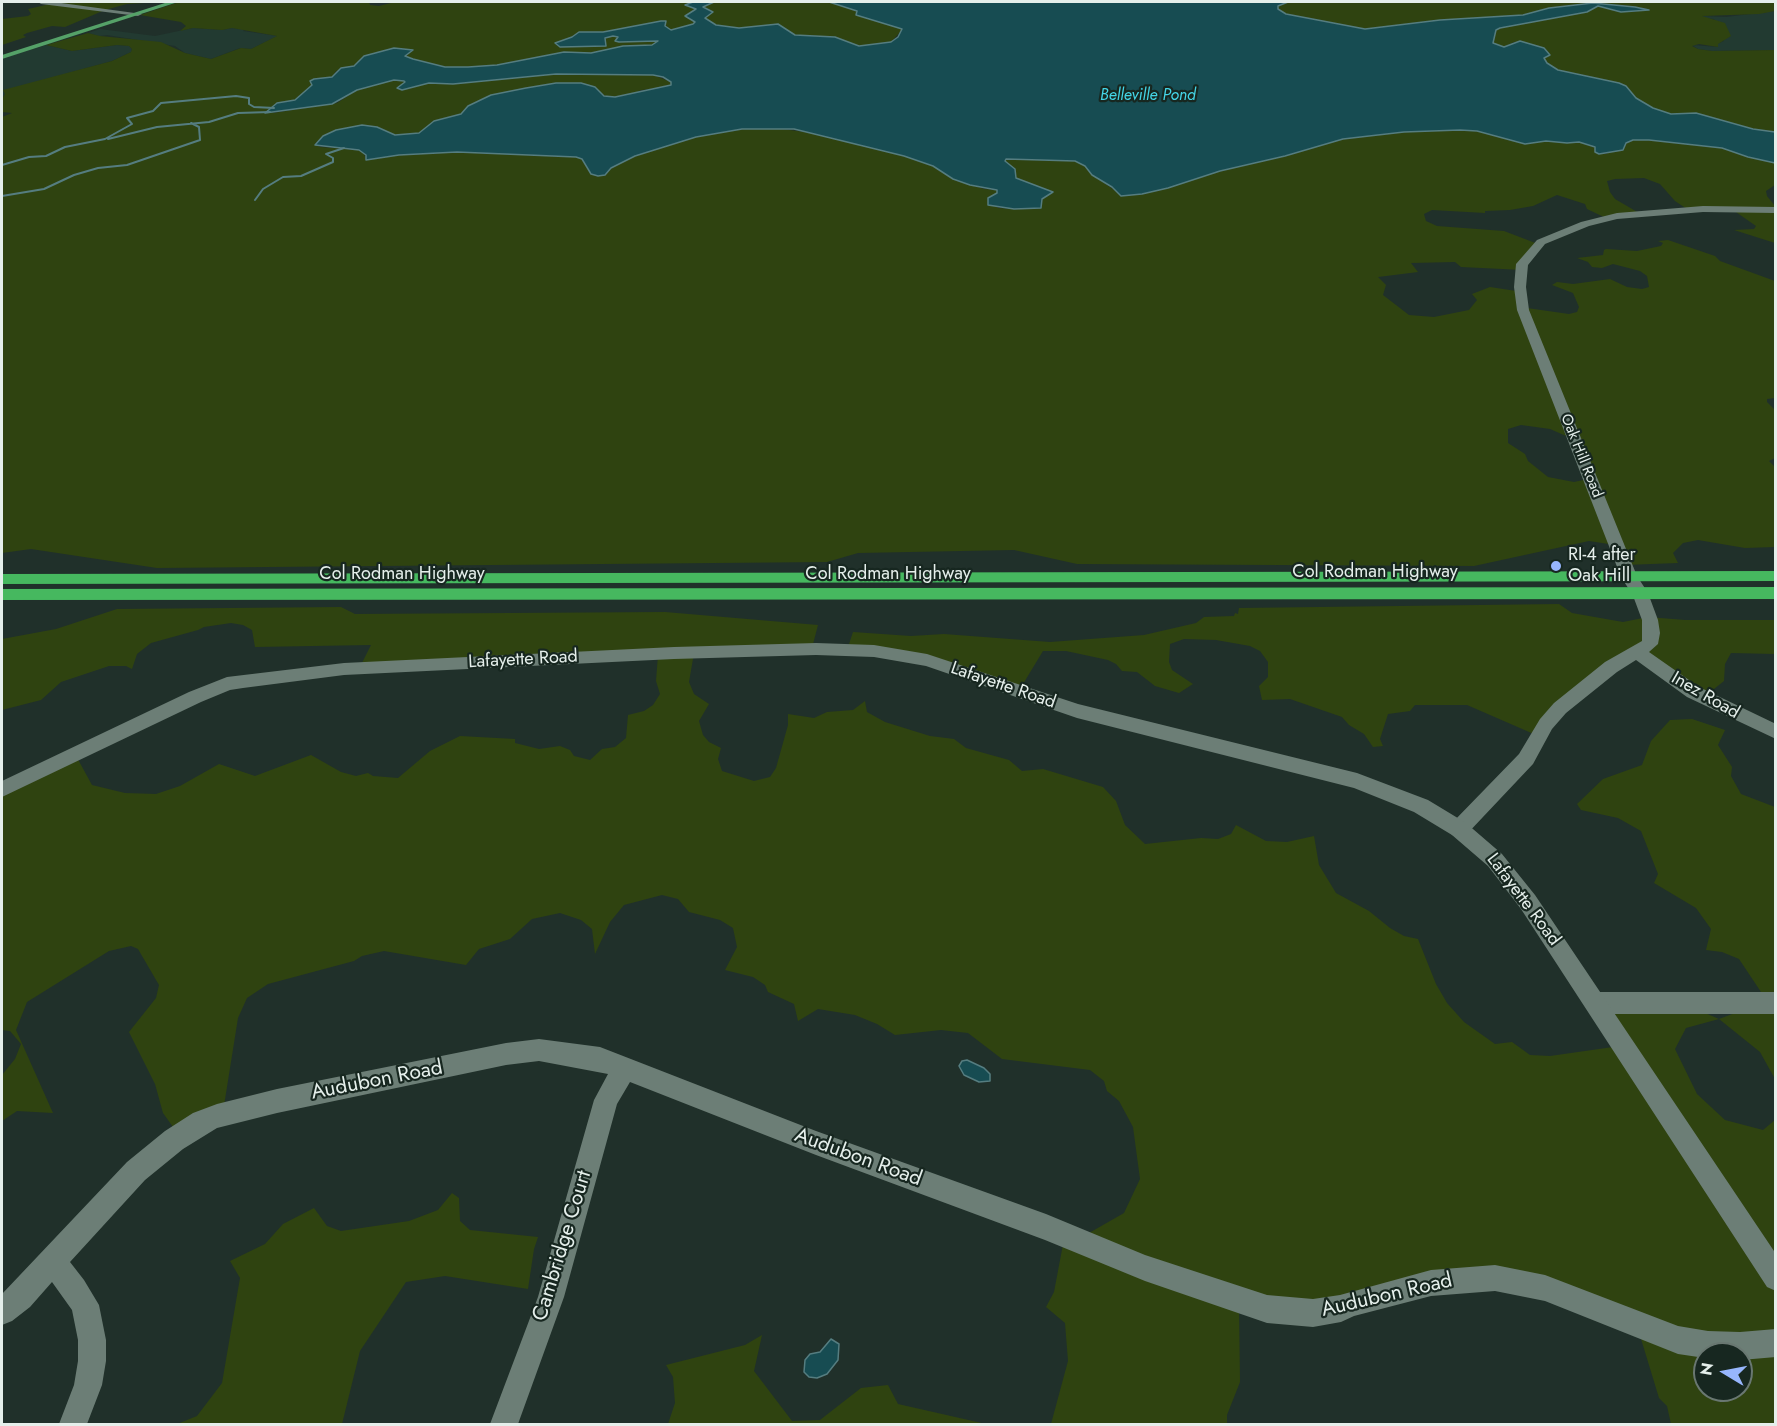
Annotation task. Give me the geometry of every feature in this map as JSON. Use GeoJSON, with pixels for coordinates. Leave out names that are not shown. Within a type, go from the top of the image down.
{"type":"FeatureCollection","features":[{"type":"Feature","properties":{"kind":"highway","name":"Col Rodman Highway"},"geometry":{"type":"LineString","coordinates":[[2,579],[1776,576]]}},
{"type":"Feature","properties":{"kind":"highway","name":"Col Rodman Highway"},"geometry":{"type":"LineString","coordinates":[[2,595],[1776,593]]}},
{"type":"Feature","properties":{"kind":"main road"},"geometry":{"type":"LineString","coordinates":[[2,57],[174,2]]}},
{"type":"Feature","properties":{"kind":"street"},"geometry":{"type":"LineString","coordinates":[[41,2],[138,14]]}},
{"type":"Feature","properties":{"kind":"street","name":"Oak Hill Road"},"geometry":{"type":"LineString","coordinates":[[1638,653],[1650,644],[1652,633],[1640,593],[1629,576],[1523,310],[1520,287],[1522,264],[1541,242],[1585,224],[1617,216],[1703,209],[1776,210]]}},
{"type":"Feature","properties":{"kind":"street","name":"Lafayette Road"},"geometry":{"type":"LineString","coordinates":[[2,789],[195,697],[226,684],[243,681],[344,669],[674,653],[816,649],[874,651],[927,660],[1077,711],[1356,781],[1421,806],[1459,829],[1495,860],[1522,893],[1776,1278]]}},
{"type":"Feature","properties":{"kind":"street"},"geometry":{"type":"LineString","coordinates":[[1459,829],[1526,759],[1546,724],[1560,708],[1611,667],[1638,653]]}},
{"type":"Feature","properties":{"kind":"street","name":"Inez Road"},"geometry":{"type":"LineString","coordinates":[[1638,653],[1693,692],[1776,732]]}},
{"type":"Feature","properties":{"kind":"street"},"geometry":{"type":"LineString","coordinates":[[1596,1004],[1776,1003]]}},
{"type":"Feature","properties":{"kind":"street","name":"Audubon Road"},"geometry":{"type":"LineString","coordinates":[[2,1311],[20,1297],[136,1171],[174,1140],[217,1116],[277,1101],[506,1054],[539,1050],[600,1059],[1046,1227],[1146,1268],[1267,1309],[1313,1313],[1341,1308],[1352,1303],[1431,1283],[1495,1278],[1545,1287],[1678,1340],[1708,1346],[1776,1343]]}},
{"type":"Feature","properties":{"kind":"street","name":"Cambridge Court"},"geometry":{"type":"LineString","coordinates":[[504,1425],[551,1297],[606,1100],[624,1069]]}},
{"type":"Feature","properties":{"kind":"street"},"geometry":{"type":"LineString","coordinates":[[52,1261],[85,1305],[92,1340],[92,1361],[88,1385],[73,1425]]}},
{"type":"Feature","properties":{"kind":"shaded area"},"geometry":{"type":"Polygon","coordinates":[[[1775,11],[1775,50],[1712,51],[1698,49],[1692,45],[1718,47],[1717,44],[1724,41],[1714,19],[1700,18],[1701,16],[1726,17],[1775,11]]]}},
{"type":"Feature","properties":{"kind":"shaded area"},"geometry":{"type":"Polygon","coordinates":[[[193,28],[245,29],[243,31],[278,36],[251,49],[240,48],[211,59],[185,53],[175,46],[88,33],[100,29],[155,36],[193,28]]]}},
{"type":"Feature","properties":{"kind":"shaded area"},"geometry":{"type":"Polygon","coordinates":[[[46,45],[72,51],[117,45],[129,46],[132,49],[131,52],[112,61],[4,91],[2,99],[2,58],[46,45]]]}},
{"type":"Feature","properties":{"kind":"green space"},"geometry":{"type":"Polygon","coordinates":[[[59,2],[145,3],[127,4],[105,10],[65,27],[52,26],[27,33],[23,35],[26,37],[2,45],[2,19],[28,16],[31,14],[28,9],[59,2]]]}},
{"type":"Feature","properties":{"kind":"green space"},"geometry":{"type":"Polygon","coordinates":[[[179,2],[369,2],[370,5],[379,6],[395,2],[693,2],[685,5],[696,9],[688,14],[696,22],[693,24],[671,30],[661,21],[603,32],[579,32],[556,45],[606,46],[605,38],[613,36],[630,41],[658,41],[652,45],[591,53],[564,52],[497,65],[468,67],[445,67],[405,57],[412,50],[376,53],[364,56],[354,66],[336,71],[332,77],[314,79],[313,84],[295,100],[277,103],[273,113],[337,103],[357,90],[394,80],[404,80],[405,82],[398,89],[402,90],[429,83],[453,84],[556,74],[653,75],[671,82],[671,85],[663,88],[641,90],[632,95],[615,97],[605,96],[595,87],[581,83],[556,83],[526,88],[491,95],[468,106],[461,114],[434,121],[419,133],[395,135],[377,127],[349,127],[323,136],[315,144],[320,147],[363,151],[366,160],[399,155],[457,152],[576,157],[582,159],[591,174],[635,156],[696,137],[742,129],[774,128],[820,134],[888,150],[933,166],[953,179],[984,189],[998,190],[988,198],[998,208],[1014,209],[1041,208],[1042,199],[1053,192],[1016,178],[1004,161],[1006,159],[1075,161],[1085,166],[1092,175],[1116,191],[1168,188],[1220,171],[1285,156],[1343,139],[1404,132],[1460,130],[1477,131],[1525,144],[1546,141],[1579,142],[1596,148],[1595,152],[1599,154],[1606,154],[1633,140],[1649,140],[1722,148],[1775,163],[1775,185],[1766,191],[1775,206],[1775,243],[1734,230],[1754,229],[1756,226],[1733,210],[1687,209],[1675,201],[1660,184],[1644,178],[1615,179],[1607,181],[1610,192],[1615,199],[1639,213],[1606,218],[1587,209],[1585,204],[1557,195],[1533,206],[1510,210],[1485,211],[1485,213],[1432,210],[1424,214],[1426,221],[1437,226],[1504,231],[1538,244],[1523,270],[1461,267],[1455,262],[1411,263],[1418,272],[1378,277],[1386,285],[1383,295],[1409,315],[1434,317],[1469,310],[1477,300],[1472,294],[1490,287],[1523,292],[1527,308],[1569,314],[1577,312],[1579,307],[1573,293],[1552,285],[1557,282],[1573,284],[1610,279],[1627,287],[1642,289],[1649,287],[1647,276],[1640,271],[1613,264],[1602,268],[1592,267],[1588,262],[1577,258],[1603,255],[1606,249],[1637,251],[1661,246],[1663,243],[1658,241],[1668,240],[1715,256],[1720,261],[1775,281],[1775,398],[1767,399],[1767,402],[1775,410],[1775,458],[1769,461],[1775,467],[1775,547],[1745,548],[1698,540],[1683,543],[1673,553],[1678,563],[1625,565],[1615,545],[1589,541],[1474,566],[1077,564],[1014,550],[858,553],[827,562],[157,568],[31,549],[2,553],[2,117],[12,113],[2,112],[2,99],[5,94],[3,90],[112,61],[131,52],[132,49],[129,46],[117,45],[72,51],[46,45],[88,33],[161,42],[185,53],[211,59],[241,48],[251,49],[277,36],[232,28],[222,30],[193,28],[180,31],[186,26],[181,22],[140,15],[179,2]],[[1521,425],[1508,429],[1508,443],[1525,454],[1528,461],[1548,477],[1574,482],[1588,479],[1573,439],[1550,429],[1521,425]]]}},
{"type":"Feature","properties":{"kind":"green space"},"geometry":{"type":"Polygon","coordinates":[[[714,2],[829,2],[858,11],[856,15],[899,27],[902,30],[891,42],[859,46],[835,37],[795,35],[770,25],[739,28],[717,25],[705,19],[703,7],[714,2]]]}},
{"type":"Feature","properties":{"kind":"green space"},"geometry":{"type":"Polygon","coordinates":[[[1287,2],[1775,2],[1775,11],[1759,14],[1702,16],[1725,23],[1731,36],[1718,44],[1718,47],[1699,44],[1692,46],[1712,51],[1775,50],[1775,132],[1753,129],[1696,113],[1671,114],[1653,108],[1636,98],[1626,86],[1619,83],[1558,70],[1547,63],[1544,57],[1549,56],[1544,48],[1526,43],[1514,42],[1504,47],[1493,43],[1496,30],[1504,26],[1587,12],[1598,6],[1633,12],[1641,10],[1593,3],[1549,8],[1523,15],[1440,20],[1365,29],[1286,14],[1278,9],[1278,6],[1287,2]]]}},
{"type":"Feature","properties":{"kind":"green space"},"geometry":{"type":"Polygon","coordinates":[[[1559,604],[1572,613],[1623,622],[1648,617],[1685,620],[1776,620],[1775,654],[1731,653],[1725,664],[1724,681],[1704,697],[1634,655],[1536,735],[1467,705],[1415,705],[1410,711],[1388,714],[1380,739],[1383,746],[1373,747],[1364,734],[1349,725],[1342,717],[1290,699],[1262,700],[1259,686],[1268,677],[1268,662],[1260,651],[1250,646],[1216,640],[1184,639],[1170,644],[1169,662],[1172,670],[1193,684],[1179,693],[1155,686],[1137,672],[1122,671],[1108,660],[1066,651],[1043,651],[1020,689],[929,661],[847,650],[853,632],[911,636],[944,634],[1050,642],[1144,635],[1196,623],[1204,617],[1234,616],[1235,613],[1238,614],[1239,608],[1559,604]]]}},
{"type":"Feature","properties":{"kind":"green space"},"geometry":{"type":"Polygon","coordinates":[[[341,607],[355,614],[665,612],[818,625],[812,648],[694,653],[689,682],[694,694],[709,704],[699,721],[703,735],[709,742],[721,748],[718,759],[722,771],[754,781],[770,777],[776,768],[788,725],[788,714],[814,718],[827,712],[853,710],[865,701],[867,712],[885,722],[930,736],[954,739],[966,748],[1009,760],[1022,771],[1043,769],[1103,787],[1116,801],[1125,825],[1145,844],[1201,838],[1218,839],[1231,834],[1236,825],[1266,841],[1287,842],[1314,836],[1319,865],[1336,893],[1369,911],[1404,936],[1418,939],[1436,984],[1447,1003],[1464,1022],[1495,1044],[1512,1042],[1530,1055],[1550,1056],[1620,1046],[1601,1014],[1682,1003],[1719,1019],[1686,1028],[1675,1049],[1697,1094],[1725,1120],[1763,1130],[1775,1120],[1775,1424],[1671,1424],[1667,1406],[1659,1398],[1638,1329],[1501,1280],[1335,1310],[1239,1303],[1240,1382],[1227,1415],[1227,1424],[1051,1424],[1068,1361],[1065,1323],[1046,1307],[1054,1292],[1064,1239],[1089,1233],[1124,1213],[1140,1179],[1133,1127],[1119,1101],[1107,1091],[1104,1081],[1090,1070],[1002,1059],[968,1033],[941,1030],[895,1035],[855,1015],[818,1009],[798,1021],[794,1004],[768,992],[765,985],[753,977],[725,970],[737,947],[733,928],[720,920],[689,912],[678,899],[662,895],[624,905],[610,922],[595,954],[592,929],[581,920],[560,913],[532,919],[510,939],[479,949],[466,965],[384,951],[268,984],[247,998],[238,1018],[223,1112],[178,1134],[163,1113],[155,1084],[129,1032],[156,998],[159,985],[138,949],[131,946],[109,951],[27,1002],[16,1030],[53,1113],[17,1111],[2,1121],[2,1075],[15,1059],[21,1044],[10,1031],[2,1030],[2,788],[75,754],[92,785],[125,793],[156,794],[180,786],[219,764],[255,776],[311,755],[341,772],[356,776],[368,773],[373,776],[398,778],[430,751],[460,736],[515,739],[515,743],[539,749],[560,746],[570,750],[574,756],[590,760],[602,749],[615,747],[626,738],[628,715],[644,711],[653,705],[660,694],[656,681],[658,655],[360,667],[371,645],[255,647],[252,630],[243,625],[231,623],[204,627],[151,643],[137,654],[132,669],[126,666],[109,666],[61,682],[41,700],[2,710],[2,639],[56,629],[117,609],[341,607]]]}},
{"type":"Feature","properties":{"kind":"green space"},"geometry":{"type":"Polygon","coordinates":[[[1692,719],[1725,730],[1718,745],[1732,767],[1731,776],[1741,794],[1775,807],[1775,1079],[1760,1052],[1719,1019],[1767,1001],[1739,959],[1722,952],[1706,950],[1711,929],[1696,908],[1654,883],[1658,874],[1641,831],[1618,818],[1581,810],[1577,804],[1603,779],[1642,765],[1651,741],[1670,720],[1692,719]]]}},
{"type":"Feature","properties":{"kind":"green space"},"geometry":{"type":"Polygon","coordinates":[[[452,1193],[459,1198],[460,1221],[470,1230],[538,1237],[528,1289],[445,1276],[406,1282],[360,1351],[342,1424],[177,1424],[197,1416],[222,1383],[240,1278],[230,1261],[265,1244],[283,1224],[314,1208],[327,1226],[341,1231],[409,1221],[438,1210],[452,1193]]]}},
{"type":"Feature","properties":{"kind":"green space"},"geometry":{"type":"Polygon","coordinates":[[[762,1335],[754,1371],[792,1421],[820,1420],[861,1388],[888,1385],[898,1404],[986,1424],[668,1424],[675,1403],[673,1377],[666,1365],[745,1345],[762,1335]]]}},
{"type":"Feature","properties":{"kind":"water","name":"Belleville Pond"},"geometry":{"type":"Polygon","coordinates":[[[693,2],[714,2],[703,7],[713,12],[705,18],[716,25],[739,28],[778,24],[795,35],[835,37],[859,46],[891,42],[898,37],[902,29],[856,15],[857,11],[829,2],[1288,2],[1278,6],[1278,9],[1286,14],[1365,29],[1440,20],[1523,15],[1549,8],[1593,3],[1635,7],[1649,10],[1621,12],[1598,6],[1587,12],[1500,28],[1496,30],[1493,43],[1504,47],[1520,41],[1544,48],[1550,55],[1544,58],[1547,63],[1558,70],[1619,83],[1626,86],[1636,98],[1653,108],[1671,114],[1696,113],[1753,129],[1775,132],[1775,163],[1722,148],[1649,140],[1633,140],[1626,143],[1623,150],[1599,154],[1595,152],[1595,147],[1579,142],[1546,141],[1525,144],[1477,131],[1460,130],[1404,132],[1343,139],[1285,156],[1220,171],[1168,188],[1121,196],[1112,187],[1092,175],[1085,166],[1075,161],[1006,159],[1005,161],[1015,169],[1016,178],[1053,192],[1042,199],[1041,208],[1014,209],[988,205],[988,198],[997,193],[997,190],[953,179],[933,166],[904,156],[794,129],[742,129],[696,137],[635,156],[611,168],[605,175],[598,176],[591,174],[582,159],[576,157],[457,152],[399,155],[366,160],[366,155],[359,150],[315,145],[323,136],[336,130],[362,125],[377,127],[395,135],[419,133],[434,121],[461,114],[468,106],[491,95],[526,88],[556,83],[581,83],[595,87],[604,96],[615,97],[671,85],[671,82],[663,77],[653,75],[556,74],[453,84],[429,83],[402,90],[397,88],[405,82],[394,80],[357,90],[332,104],[265,113],[277,103],[295,100],[312,85],[310,81],[332,77],[341,68],[354,66],[364,56],[394,48],[413,50],[405,56],[413,59],[445,67],[468,67],[497,65],[564,52],[591,53],[623,46],[652,45],[658,41],[619,42],[615,41],[618,37],[613,36],[605,38],[606,46],[560,47],[555,43],[579,32],[603,32],[661,21],[666,21],[665,26],[671,30],[693,24],[695,22],[685,16],[696,9],[685,5],[693,2]]]}},
{"type":"Feature","properties":{"kind":"water"},"geometry":{"type":"Polygon","coordinates":[[[967,1060],[984,1068],[990,1074],[990,1081],[979,1082],[964,1075],[959,1066],[962,1061],[967,1060]]]}},
{"type":"Feature","properties":{"kind":"water"},"geometry":{"type":"Polygon","coordinates":[[[831,1339],[839,1344],[838,1360],[827,1374],[817,1378],[809,1377],[804,1372],[805,1360],[810,1354],[820,1352],[831,1339]]]}},
{"type":"Feature","properties":{"kind":"waterway"},"geometry":{"type":"LineString","coordinates":[[2,165],[29,157],[46,156],[65,147],[105,139],[132,124],[127,118],[153,111],[161,103],[236,96],[249,98],[249,104],[254,107],[274,108]]}},
{"type":"Feature","properties":{"kind":"waterway"},"geometry":{"type":"LineString","coordinates":[[192,124],[209,122],[238,113],[270,112]]}},
{"type":"Feature","properties":{"kind":"waterway"},"geometry":{"type":"LineString","coordinates":[[2,196],[44,189],[74,175],[98,168],[127,165],[200,140],[199,127],[192,124]]}},
{"type":"Feature","properties":{"kind":"waterway"},"geometry":{"type":"LineString","coordinates":[[108,139],[157,127],[192,124]]}},
{"type":"Feature","properties":{"kind":"waterway"},"geometry":{"type":"LineString","coordinates":[[255,200],[263,189],[283,177],[301,176],[333,162],[333,158],[326,154],[344,148]]}},
{"type":"Feature","properties":{"kind":"place","name":"RI-4 after Oak Hill"},"geometry":{"type":"Point","coordinates":[1556,566]}}]}
